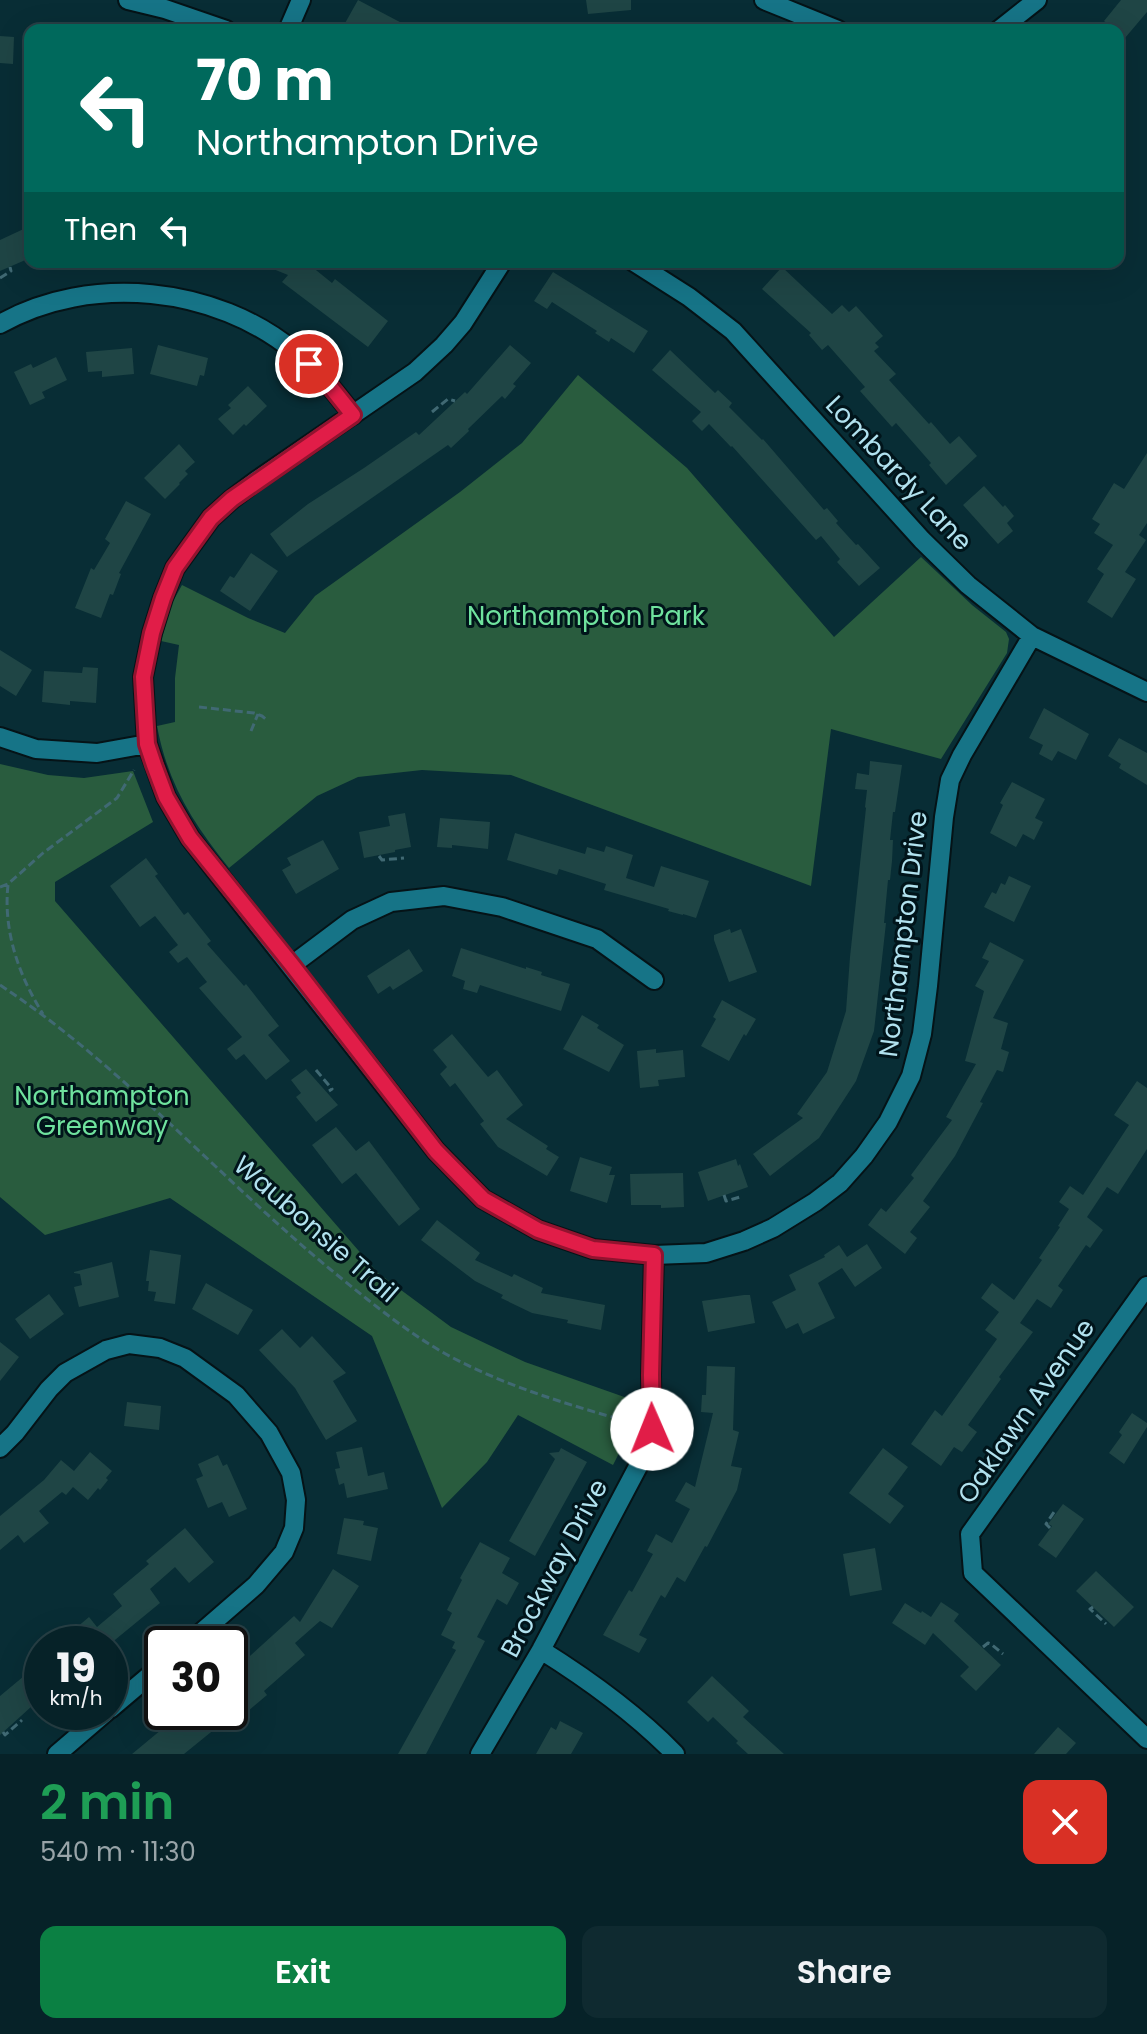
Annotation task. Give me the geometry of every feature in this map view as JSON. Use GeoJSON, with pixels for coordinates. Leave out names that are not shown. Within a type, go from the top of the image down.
{"type":"FeatureCollection","features":[{"type":"Feature","properties":{"kind":"street"},"geometry":{"type":"LineString","coordinates":[[128,0],[209,24]]}},
{"type":"Feature","properties":{"kind":"street"},"geometry":{"type":"LineString","coordinates":[[291,24],[301,0]]}},
{"type":"Feature","properties":{"kind":"street"},"geometry":{"type":"LineString","coordinates":[[764,0],[823,24]]}},
{"type":"Feature","properties":{"kind":"street"},"geometry":{"type":"LineString","coordinates":[[1007,24],[1037,0]]}},
{"type":"Feature","properties":{"kind":"street","name":"Northampton Drive"},"geometry":{"type":"LineString","coordinates":[[498,268],[463,323],[415,372],[232,499],[211,518],[175,568],[159,610],[143,677],[147,744],[166,797],[190,838],[436,1151],[483,1199],[538,1230],[593,1249],[654,1255],[706,1253],[744,1241],[794,1217],[840,1183],[888,1122],[911,1076],[922,1034],[950,780],[1032,636]]}},
{"type":"Feature","properties":{"kind":"street","name":"Lombardy Lane"},"geometry":{"type":"LineString","coordinates":[[643,268],[689,297],[733,331],[922,540],[968,585],[1032,636],[1145,685]]}},
{"type":"Feature","properties":{"kind":"street"},"geometry":{"type":"LineString","coordinates":[[0,324],[46,305],[85,296],[156,294],[193,301],[234,315],[281,341],[325,380],[353,415]]}},
{"type":"Feature","properties":{"kind":"street"},"geometry":{"type":"LineString","coordinates":[[0,737],[36,749],[97,753],[147,744]]}},
{"type":"Feature","properties":{"kind":"street"},"geometry":{"type":"LineString","coordinates":[[292,965],[352,920],[391,902],[444,896],[502,907],[597,939],[654,980]]}},
{"type":"Feature","properties":{"kind":"street","name":"Brockway Drive"},"geometry":{"type":"LineString","coordinates":[[480,1754],[541,1650],[642,1459],[652,1429],[654,1255]]}},
{"type":"Feature","properties":{"kind":"street","name":"Oaklawn Avenue"},"geometry":{"type":"LineString","coordinates":[[1147,1286],[970,1534],[973,1573],[1147,1739]]}},
{"type":"Feature","properties":{"kind":"street"},"geometry":{"type":"LineString","coordinates":[[0,1448],[65,1373],[106,1350],[129,1344],[160,1348],[185,1358],[236,1395],[269,1433],[291,1473],[296,1500],[294,1528],[284,1552],[256,1585],[209,1626]]}},
{"type":"Feature","properties":{"kind":"street"},"geometry":{"type":"LineString","coordinates":[[541,1650],[611,1697],[675,1754]]}},
{"type":"Feature","properties":{"kind":"street"},"geometry":{"type":"LineString","coordinates":[[128,1693],[144,1680]]}},
{"type":"Feature","properties":{"kind":"street"},"geometry":{"type":"LineString","coordinates":[[57,1754],[85,1730]]}},
{"type":"Feature","properties":{"kind":"path"},"geometry":{"type":"LineString","coordinates":[[0,278],[11,271],[10,267]]}},
{"type":"Feature","properties":{"kind":"path"},"geometry":{"type":"LineString","coordinates":[[432,412],[448,399],[455,401]]}},
{"type":"Feature","properties":{"kind":"path"},"geometry":{"type":"LineString","coordinates":[[199,707],[258,714],[268,721]]}},
{"type":"Feature","properties":{"kind":"path"},"geometry":{"type":"LineString","coordinates":[[251,731],[258,714]]}},
{"type":"Feature","properties":{"kind":"path"},"geometry":{"type":"LineString","coordinates":[[0,887],[8,884],[43,853],[117,798],[134,770]]}},
{"type":"Feature","properties":{"kind":"path"},"geometry":{"type":"LineString","coordinates":[[379,856],[382,860],[404,858]]}},
{"type":"Feature","properties":{"kind":"path"},"geometry":{"type":"LineString","coordinates":[[8,884],[10,940],[31,995],[45,1018]]}},
{"type":"Feature","properties":{"kind":"path"},"geometry":{"type":"LineString","coordinates":[[1,902],[7,910]]}},
{"type":"Feature","properties":{"kind":"path","name":"Waubonsie Trail"},"geometry":{"type":"LineString","coordinates":[[0,985],[77,1041],[311,1253],[366,1299],[406,1327],[453,1358],[516,1386],[652,1429]]}},
{"type":"Feature","properties":{"kind":"path"},"geometry":{"type":"LineString","coordinates":[[316,1070],[332,1089],[329,1091]]}},
{"type":"Feature","properties":{"kind":"path"},"geometry":{"type":"LineString","coordinates":[[724,1195],[726,1201],[740,1197]]}},
{"type":"Feature","properties":{"kind":"path"},"geometry":{"type":"LineString","coordinates":[[1050,1528],[1046,1524],[1056,1509]]}},
{"type":"Feature","properties":{"kind":"path"},"geometry":{"type":"LineString","coordinates":[[1093,1607],[1090,1609],[1106,1624]]}},
{"type":"Feature","properties":{"kind":"path"},"geometry":{"type":"LineString","coordinates":[[983,1647],[991,1644],[1003,1654]]}},
{"type":"Feature","properties":{"kind":"path"},"geometry":{"type":"LineString","coordinates":[[3,1732],[5,1735],[22,1720]]}},
{"type":"Feature","properties":{"kind":"green space","name":"Northampton Park"},"geometry":{"type":"Polygon","coordinates":[[[578,375],[687,468],[834,637],[921,557],[1006,632],[1009,639],[1007,653],[941,759],[831,729],[811,886],[511,775],[422,770],[358,777],[317,796],[229,868],[183,802],[168,766],[157,726],[175,722],[179,645],[161,641],[172,603],[182,585],[285,633],[315,596],[460,492],[522,443],[578,375]]]}},
{"type":"Feature","properties":{"kind":"green space","name":"Northampton Greenway"},"geometry":{"type":"Polygon","coordinates":[[[0,764],[48,775],[84,778],[133,771],[153,822],[55,882],[55,901],[378,1273],[451,1327],[525,1362],[630,1399],[626,1433],[613,1465],[518,1415],[487,1462],[442,1508],[372,1336],[170,1198],[45,1235],[0,1197],[0,764]]]}},
{"type":"Feature","properties":{"kind":"building"},"geometry":{"type":"Polygon","coordinates":[[[358,0],[404,24],[345,24],[358,0]]]}},
{"type":"Feature","properties":{"kind":"building"},"geometry":{"type":"Polygon","coordinates":[[[586,0],[631,0],[631,10],[588,14],[586,0]]]}},
{"type":"Feature","properties":{"kind":"building"},"geometry":{"type":"Polygon","coordinates":[[[1121,0],[1147,0],[1147,12],[1125,38],[1124,24],[1108,24],[1104,21],[1121,0]]]}},
{"type":"Feature","properties":{"kind":"building"},"geometry":{"type":"Polygon","coordinates":[[[0,36],[14,37],[13,64],[0,63],[0,36]]]}},
{"type":"Feature","properties":{"kind":"building"},"geometry":{"type":"Polygon","coordinates":[[[24,229],[24,261],[0,271],[0,240],[24,229]]]}},
{"type":"Feature","properties":{"kind":"building"},"geometry":{"type":"Polygon","coordinates":[[[271,268],[313,268],[332,283],[335,279],[388,321],[368,347],[282,282],[288,275],[271,268]]]}},
{"type":"Feature","properties":{"kind":"building"},"geometry":{"type":"Polygon","coordinates":[[[783,268],[832,314],[842,305],[849,312],[856,306],[883,336],[875,343],[879,347],[874,351],[896,374],[889,380],[950,444],[959,436],[977,456],[946,485],[896,423],[892,427],[860,391],[865,387],[828,345],[822,350],[809,335],[811,333],[762,289],[783,268]]]}},
{"type":"Feature","properties":{"kind":"building"},"geometry":{"type":"Polygon","coordinates":[[[553,272],[648,331],[634,353],[611,338],[609,342],[552,302],[547,309],[534,301],[553,272]]]}},
{"type":"Feature","properties":{"kind":"building"},"geometry":{"type":"Polygon","coordinates":[[[158,345],[208,358],[204,376],[200,375],[197,386],[150,374],[158,345]]]}},
{"type":"Feature","properties":{"kind":"building"},"geometry":{"type":"Polygon","coordinates":[[[510,345],[531,363],[505,399],[502,396],[451,448],[448,445],[287,557],[270,534],[308,504],[416,432],[419,435],[465,392],[467,394],[510,345]]]}},
{"type":"Feature","properties":{"kind":"building"},"geometry":{"type":"Polygon","coordinates":[[[132,348],[134,374],[102,377],[102,371],[88,372],[86,352],[132,348]]]}},
{"type":"Feature","properties":{"kind":"building"},"geometry":{"type":"Polygon","coordinates":[[[670,350],[715,393],[718,390],[732,403],[729,407],[763,439],[824,510],[827,508],[838,521],[836,523],[880,568],[859,586],[837,562],[840,559],[821,536],[816,540],[732,446],[709,424],[702,431],[692,421],[701,412],[652,370],[670,350]]]}},
{"type":"Feature","properties":{"kind":"building"},"geometry":{"type":"Polygon","coordinates":[[[56,357],[67,380],[42,392],[45,398],[30,405],[14,372],[31,364],[33,368],[56,357]]]}},
{"type":"Feature","properties":{"kind":"building"},"geometry":{"type":"Polygon","coordinates":[[[248,386],[267,406],[233,435],[218,419],[248,386]]]}},
{"type":"Feature","properties":{"kind":"building"},"geometry":{"type":"Polygon","coordinates":[[[179,444],[195,462],[165,499],[144,478],[179,444]]]}},
{"type":"Feature","properties":{"kind":"building"},"geometry":{"type":"Polygon","coordinates":[[[1147,453],[1147,523],[1139,535],[1146,540],[1125,572],[1136,579],[1112,618],[1087,602],[1104,574],[1097,569],[1113,545],[1094,533],[1100,524],[1092,519],[1114,483],[1124,489],[1147,453]]]}},
{"type":"Feature","properties":{"kind":"building"},"geometry":{"type":"Polygon","coordinates":[[[984,486],[1014,516],[1007,523],[1013,531],[998,544],[963,505],[984,486]]]}},
{"type":"Feature","properties":{"kind":"building"},"geometry":{"type":"Polygon","coordinates":[[[126,501],[151,514],[119,573],[113,595],[110,594],[101,618],[75,608],[91,568],[94,570],[110,543],[105,539],[126,501]]]}},
{"type":"Feature","properties":{"kind":"building"},"geometry":{"type":"Polygon","coordinates":[[[251,553],[278,571],[250,611],[220,591],[230,576],[234,578],[251,553]]]}},
{"type":"Feature","properties":{"kind":"building"},"geometry":{"type":"Polygon","coordinates":[[[0,650],[32,670],[16,696],[0,686],[0,650]]]}},
{"type":"Feature","properties":{"kind":"building"},"geometry":{"type":"Polygon","coordinates":[[[83,667],[98,668],[96,703],[70,701],[70,705],[42,702],[44,671],[82,673],[83,667]]]}},
{"type":"Feature","properties":{"kind":"building"},"geometry":{"type":"Polygon","coordinates":[[[1044,708],[1089,734],[1076,760],[1058,751],[1052,761],[1039,754],[1043,745],[1029,738],[1044,708]]]}},
{"type":"Feature","properties":{"kind":"building"},"geometry":{"type":"Polygon","coordinates":[[[1119,738],[1147,753],[1147,785],[1119,768],[1121,764],[1108,756],[1119,738]]]}},
{"type":"Feature","properties":{"kind":"building"},"geometry":{"type":"Polygon","coordinates":[[[870,761],[902,765],[890,840],[893,840],[892,861],[874,1031],[856,1081],[819,1138],[770,1176],[753,1154],[803,1118],[797,1114],[827,1072],[846,1011],[867,790],[855,789],[857,773],[869,775],[870,761]]]}},
{"type":"Feature","properties":{"kind":"building"},"geometry":{"type":"Polygon","coordinates":[[[1012,782],[1045,799],[1035,818],[1043,822],[1034,840],[1023,834],[1016,847],[990,833],[1003,805],[1000,803],[1012,782]]]}},
{"type":"Feature","properties":{"kind":"building"},"geometry":{"type":"Polygon","coordinates":[[[405,813],[411,847],[364,858],[359,832],[390,826],[388,816],[405,813]]]}},
{"type":"Feature","properties":{"kind":"building"},"geometry":{"type":"Polygon","coordinates":[[[440,818],[490,822],[488,849],[452,845],[452,848],[437,847],[440,818]]]}},
{"type":"Feature","properties":{"kind":"building"},"geometry":{"type":"Polygon","coordinates":[[[515,833],[585,854],[587,847],[604,852],[606,846],[633,855],[626,878],[654,887],[661,866],[709,881],[696,918],[604,890],[606,884],[559,869],[557,875],[507,860],[515,833]]]}},
{"type":"Feature","properties":{"kind":"building"},"geometry":{"type":"Polygon","coordinates":[[[323,840],[339,869],[296,894],[282,870],[291,865],[287,858],[323,840]]]}},
{"type":"Feature","properties":{"kind":"building"},"geometry":{"type":"Polygon","coordinates":[[[146,858],[158,874],[155,876],[184,915],[188,912],[211,941],[207,944],[244,986],[246,984],[279,1026],[268,1035],[290,1061],[266,1080],[244,1054],[236,1060],[227,1049],[242,1037],[199,988],[207,982],[187,957],[178,963],[169,952],[178,945],[155,916],[140,927],[110,886],[146,858]]]}},
{"type":"Feature","properties":{"kind":"building"},"geometry":{"type":"Polygon","coordinates":[[[1009,876],[1031,886],[1014,922],[984,907],[992,892],[996,894],[1009,876]]]}},
{"type":"Feature","properties":{"kind":"building"},"geometry":{"type":"Polygon","coordinates":[[[730,929],[731,933],[741,929],[757,972],[729,982],[714,935],[730,929]]]}},
{"type":"Feature","properties":{"kind":"building"},"geometry":{"type":"Polygon","coordinates":[[[990,942],[1024,960],[993,1018],[1008,1023],[1001,1049],[1009,1052],[1003,1072],[997,1070],[955,1156],[923,1201],[930,1207],[910,1232],[917,1238],[905,1254],[868,1225],[881,1208],[886,1212],[914,1178],[911,1175],[952,1120],[946,1117],[976,1064],[965,1061],[984,991],[975,986],[989,961],[982,958],[990,942]]]}},
{"type":"Feature","properties":{"kind":"building"},"geometry":{"type":"Polygon","coordinates":[[[461,948],[542,972],[541,975],[570,984],[561,1011],[480,985],[477,993],[463,989],[465,981],[452,976],[461,948]]]}},
{"type":"Feature","properties":{"kind":"building"},"geometry":{"type":"Polygon","coordinates":[[[409,949],[423,971],[393,990],[390,986],[378,994],[367,976],[409,949]]]}},
{"type":"Feature","properties":{"kind":"building"},"geometry":{"type":"Polygon","coordinates":[[[722,1000],[756,1019],[729,1061],[701,1046],[716,1019],[713,1017],[722,1000]]]}},
{"type":"Feature","properties":{"kind":"building"},"geometry":{"type":"Polygon","coordinates":[[[582,1015],[624,1045],[609,1072],[563,1049],[582,1015]]]}},
{"type":"Feature","properties":{"kind":"building"},"geometry":{"type":"Polygon","coordinates":[[[452,1034],[488,1077],[497,1070],[523,1105],[506,1119],[548,1146],[546,1149],[559,1157],[547,1176],[498,1147],[480,1124],[484,1121],[455,1083],[450,1087],[440,1074],[447,1067],[433,1050],[452,1034]]]}},
{"type":"Feature","properties":{"kind":"building"},"geometry":{"type":"Polygon","coordinates":[[[656,1049],[656,1053],[683,1050],[685,1077],[658,1080],[659,1086],[640,1088],[637,1051],[656,1049]]]}},
{"type":"Feature","properties":{"kind":"building"},"geometry":{"type":"Polygon","coordinates":[[[306,1069],[338,1105],[316,1122],[296,1097],[301,1093],[291,1080],[306,1069]]]}},
{"type":"Feature","properties":{"kind":"building"},"geometry":{"type":"Polygon","coordinates":[[[1137,1081],[1147,1088],[1147,1149],[1118,1194],[1107,1187],[1087,1217],[1103,1230],[1090,1248],[1086,1245],[1058,1286],[1063,1290],[1051,1308],[1037,1299],[1020,1323],[1033,1332],[968,1425],[977,1432],[962,1452],[954,1447],[941,1466],[911,1444],[935,1410],[942,1416],[997,1339],[985,1330],[999,1312],[981,1298],[992,1283],[1014,1300],[1042,1260],[1039,1258],[1069,1209],[1059,1202],[1070,1186],[1083,1195],[1129,1125],[1114,1115],[1137,1081]]]}},
{"type":"Feature","properties":{"kind":"building"},"geometry":{"type":"Polygon","coordinates":[[[336,1127],[356,1151],[369,1141],[420,1209],[399,1226],[356,1173],[342,1184],[312,1145],[336,1127]]]}},
{"type":"Feature","properties":{"kind":"building"},"geometry":{"type":"Polygon","coordinates":[[[580,1157],[612,1167],[609,1175],[615,1175],[607,1203],[570,1191],[580,1157]]]}},
{"type":"Feature","properties":{"kind":"building"},"geometry":{"type":"Polygon","coordinates":[[[736,1159],[748,1187],[708,1201],[698,1172],[736,1159]]]}},
{"type":"Feature","properties":{"kind":"building"},"geometry":{"type":"Polygon","coordinates":[[[683,1173],[684,1207],[631,1205],[630,1174],[683,1173]]]}},
{"type":"Feature","properties":{"kind":"building"},"geometry":{"type":"Polygon","coordinates":[[[437,1220],[480,1253],[475,1260],[543,1288],[541,1293],[605,1305],[601,1330],[532,1313],[475,1281],[421,1240],[437,1220]]]}},
{"type":"Feature","properties":{"kind":"building"},"geometry":{"type":"Polygon","coordinates":[[[867,1244],[882,1268],[855,1287],[842,1268],[818,1283],[835,1318],[803,1334],[798,1323],[786,1329],[772,1302],[796,1290],[789,1275],[825,1257],[839,1245],[847,1257],[867,1244]]]}},
{"type":"Feature","properties":{"kind":"building"},"geometry":{"type":"Polygon","coordinates":[[[150,1250],[181,1255],[175,1304],[154,1301],[156,1292],[148,1291],[149,1281],[146,1281],[150,1250]]]}},
{"type":"Feature","properties":{"kind":"building"},"geometry":{"type":"Polygon","coordinates":[[[112,1262],[119,1297],[79,1307],[74,1287],[82,1285],[80,1274],[74,1272],[112,1262]]]}},
{"type":"Feature","properties":{"kind":"building"},"geometry":{"type":"Polygon","coordinates":[[[206,1283],[253,1310],[238,1335],[192,1309],[206,1283]]]}},
{"type":"Feature","properties":{"kind":"building"},"geometry":{"type":"Polygon","coordinates":[[[49,1294],[64,1314],[30,1339],[15,1319],[49,1294]]]}},
{"type":"Feature","properties":{"kind":"building"},"geometry":{"type":"Polygon","coordinates":[[[750,1295],[755,1323],[708,1332],[702,1301],[750,1295]]]}},
{"type":"Feature","properties":{"kind":"building"},"geometry":{"type":"Polygon","coordinates":[[[282,1329],[300,1348],[312,1336],[346,1373],[333,1381],[357,1421],[326,1440],[295,1388],[259,1350],[282,1329]]]}},
{"type":"Feature","properties":{"kind":"building"},"geometry":{"type":"Polygon","coordinates":[[[0,1342],[19,1357],[0,1381],[0,1342]]]}},
{"type":"Feature","properties":{"kind":"building"},"geometry":{"type":"Polygon","coordinates":[[[707,1366],[735,1367],[733,1430],[739,1432],[731,1466],[742,1468],[737,1490],[685,1582],[677,1577],[665,1598],[661,1595],[639,1635],[647,1639],[639,1653],[603,1635],[653,1554],[647,1551],[656,1534],[672,1543],[690,1509],[675,1501],[686,1482],[695,1487],[713,1413],[701,1412],[702,1395],[706,1395],[707,1366]]]}},
{"type":"Feature","properties":{"kind":"building"},"geometry":{"type":"Polygon","coordinates":[[[127,1402],[161,1406],[159,1430],[124,1426],[127,1402]]]}},
{"type":"Feature","properties":{"kind":"building"},"geometry":{"type":"Polygon","coordinates":[[[1132,1413],[1147,1423],[1147,1427],[1124,1464],[1109,1453],[1132,1413]]]}},
{"type":"Feature","properties":{"kind":"building"},"geometry":{"type":"Polygon","coordinates":[[[362,1447],[368,1476],[384,1472],[388,1489],[347,1498],[344,1483],[339,1485],[335,1469],[340,1468],[336,1452],[362,1447]]]}},
{"type":"Feature","properties":{"kind":"building"},"geometry":{"type":"Polygon","coordinates":[[[561,1448],[587,1462],[535,1556],[509,1541],[555,1459],[549,1453],[559,1452],[561,1448]]]}},
{"type":"Feature","properties":{"kind":"building"},"geometry":{"type":"Polygon","coordinates":[[[883,1448],[908,1467],[888,1494],[904,1506],[890,1524],[849,1493],[883,1448]]]}},
{"type":"Feature","properties":{"kind":"building"},"geometry":{"type":"Polygon","coordinates":[[[90,1452],[112,1471],[100,1490],[98,1488],[88,1500],[73,1487],[66,1495],[62,1492],[39,1511],[49,1523],[24,1543],[18,1535],[0,1550],[0,1516],[44,1480],[61,1460],[74,1471],[90,1452]]]}},
{"type":"Feature","properties":{"kind":"building"},"geometry":{"type":"Polygon","coordinates":[[[218,1455],[223,1466],[227,1464],[247,1509],[229,1517],[222,1502],[208,1508],[196,1479],[203,1476],[198,1464],[218,1455]]]}},
{"type":"Feature","properties":{"kind":"building"},"geometry":{"type":"Polygon","coordinates":[[[1063,1504],[1084,1519],[1056,1558],[1038,1545],[1063,1504]]]}},
{"type":"Feature","properties":{"kind":"building"},"geometry":{"type":"Polygon","coordinates":[[[344,1518],[364,1521],[363,1525],[378,1528],[371,1561],[337,1554],[344,1518]]]}},
{"type":"Feature","properties":{"kind":"building"},"geometry":{"type":"Polygon","coordinates":[[[185,1528],[214,1562],[189,1583],[175,1567],[150,1589],[160,1603],[128,1629],[128,1626],[98,1626],[122,1606],[113,1594],[149,1564],[146,1561],[185,1528]]]}},
{"type":"Feature","properties":{"kind":"building"},"geometry":{"type":"Polygon","coordinates":[[[480,1542],[510,1558],[502,1573],[519,1583],[507,1605],[497,1599],[477,1637],[485,1641],[426,1754],[398,1754],[456,1650],[452,1648],[455,1642],[441,1635],[452,1613],[447,1610],[462,1580],[460,1578],[480,1542]]]}},
{"type":"Feature","properties":{"kind":"building"},"geometry":{"type":"Polygon","coordinates":[[[875,1548],[882,1590],[850,1596],[843,1554],[875,1548]]]}},
{"type":"Feature","properties":{"kind":"building"},"geometry":{"type":"Polygon","coordinates":[[[333,1569],[359,1586],[332,1628],[320,1621],[295,1643],[305,1655],[264,1691],[267,1695],[248,1711],[248,1658],[294,1616],[300,1622],[333,1569]]]}},
{"type":"Feature","properties":{"kind":"building"},"geometry":{"type":"Polygon","coordinates":[[[1096,1571],[1134,1607],[1114,1627],[1076,1591],[1096,1571]]]}},
{"type":"Feature","properties":{"kind":"building"},"geometry":{"type":"Polygon","coordinates":[[[941,1602],[959,1614],[954,1621],[1001,1665],[976,1691],[960,1676],[969,1667],[933,1633],[925,1645],[892,1623],[905,1603],[931,1617],[941,1602]]]}},
{"type":"Feature","properties":{"kind":"building"},"geometry":{"type":"Polygon","coordinates":[[[89,1617],[96,1626],[78,1626],[89,1617]]]}},
{"type":"Feature","properties":{"kind":"building"},"geometry":{"type":"Polygon","coordinates":[[[24,1676],[24,1713],[0,1735],[0,1696],[24,1676]]]}},
{"type":"Feature","properties":{"kind":"building"},"geometry":{"type":"Polygon","coordinates":[[[712,1676],[749,1711],[743,1717],[784,1754],[748,1754],[713,1717],[708,1722],[687,1702],[712,1676]]]}},
{"type":"Feature","properties":{"kind":"building"},"geometry":{"type":"Polygon","coordinates":[[[560,1721],[583,1733],[571,1754],[536,1754],[551,1727],[556,1730],[560,1721]]]}},
{"type":"Feature","properties":{"kind":"building"},"geometry":{"type":"Polygon","coordinates":[[[1058,1727],[1076,1743],[1066,1754],[1034,1754],[1058,1727]]]}},
{"type":"Feature","properties":{"kind":"building"},"geometry":{"type":"Polygon","coordinates":[[[161,1730],[214,1730],[184,1754],[132,1754],[161,1730]]]}},
{"type":"Feature","properties":{"kind":"route"},"geometry":{"type":"LineString","coordinates":[[309,364],[353,415],[232,499],[211,518],[175,568],[152,633],[143,677],[147,744],[166,797],[190,838],[436,1151],[483,1199],[538,1230],[593,1249],[654,1255],[652,1429]]}}]}
